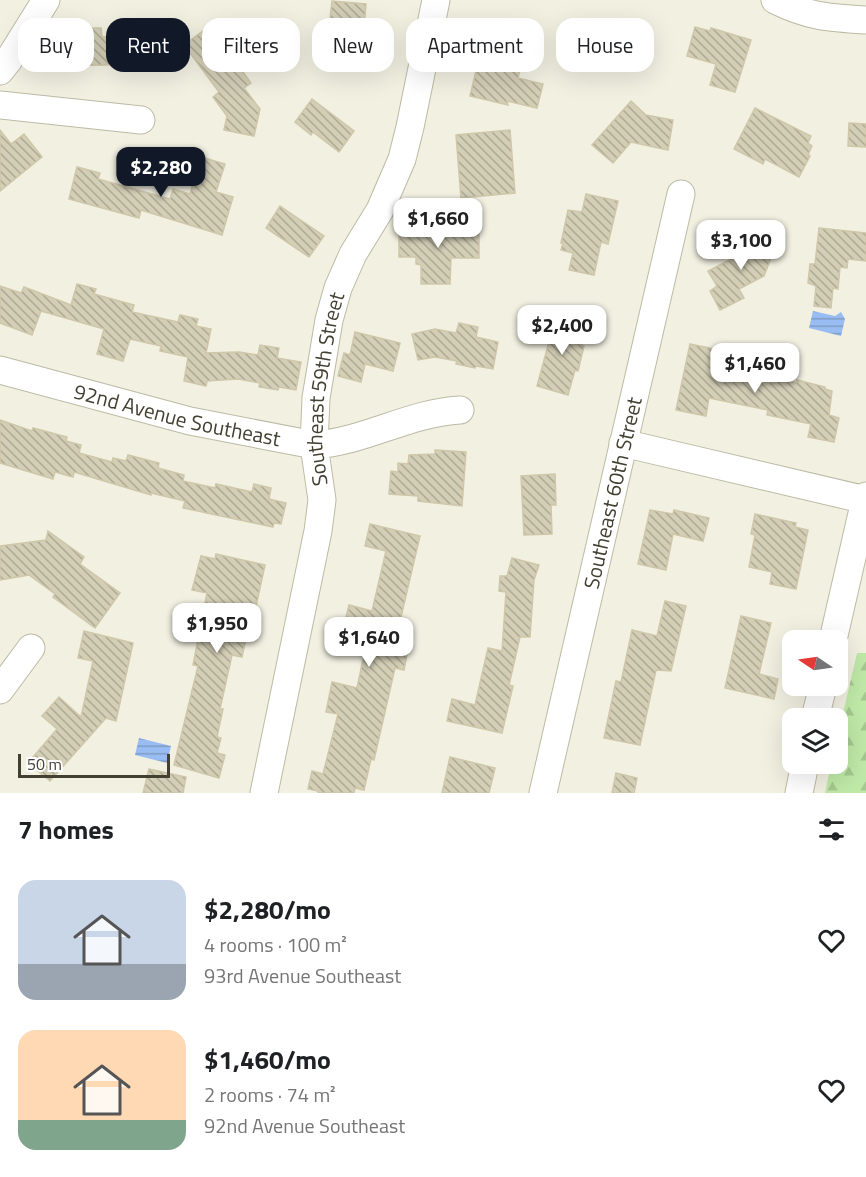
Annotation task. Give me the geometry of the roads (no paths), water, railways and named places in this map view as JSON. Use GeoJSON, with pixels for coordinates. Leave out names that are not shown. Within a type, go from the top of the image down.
{"type":"FeatureCollection","features":[{"type":"Feature","properties":{"kind":"street"},"geometry":{"type":"LineString","coordinates":[[0,71],[46,0]]}},
{"type":"Feature","properties":{"kind":"street","name":"Southeast 59th Street"},"geometry":{"type":"LineString","coordinates":[[264,793],[318,531],[322,500],[314,445],[316,398],[329,320],[338,288],[353,254],[380,210],[402,159],[436,0]]}},
{"type":"Feature","properties":{"kind":"street"},"geometry":{"type":"LineString","coordinates":[[775,0],[808,14],[829,18],[866,20]]}},
{"type":"Feature","properties":{"kind":"street"},"geometry":{"type":"LineString","coordinates":[[0,105],[141,120]]}},
{"type":"Feature","properties":{"kind":"street","name":"Southeast 60th Street"},"geometry":{"type":"LineString","coordinates":[[543,793],[681,194]]}},
{"type":"Feature","properties":{"kind":"street","name":"92nd Avenue Southeast"},"geometry":{"type":"LineString","coordinates":[[0,370],[190,422],[314,445],[343,441],[438,411],[460,410]]}},
{"type":"Feature","properties":{"kind":"street"},"geometry":{"type":"LineString","coordinates":[[623,443],[866,499],[835,630]]}},
{"type":"Feature","properties":{"kind":"street"},"geometry":{"type":"LineString","coordinates":[[0,690],[31,648]]}},
{"type":"Feature","properties":{"kind":"street"},"geometry":{"type":"LineString","coordinates":[[799,793],[803,774]]}},
{"type":"Feature","properties":{"kind":"water"},"geometry":{"type":"Polygon","coordinates":[[[813,311],[835,316],[841,312],[845,319],[841,336],[809,328],[813,311]]]}},
{"type":"Feature","properties":{"kind":"water"},"geometry":{"type":"Polygon","coordinates":[[[139,738],[171,746],[167,763],[135,755],[139,738]]]}}]}
